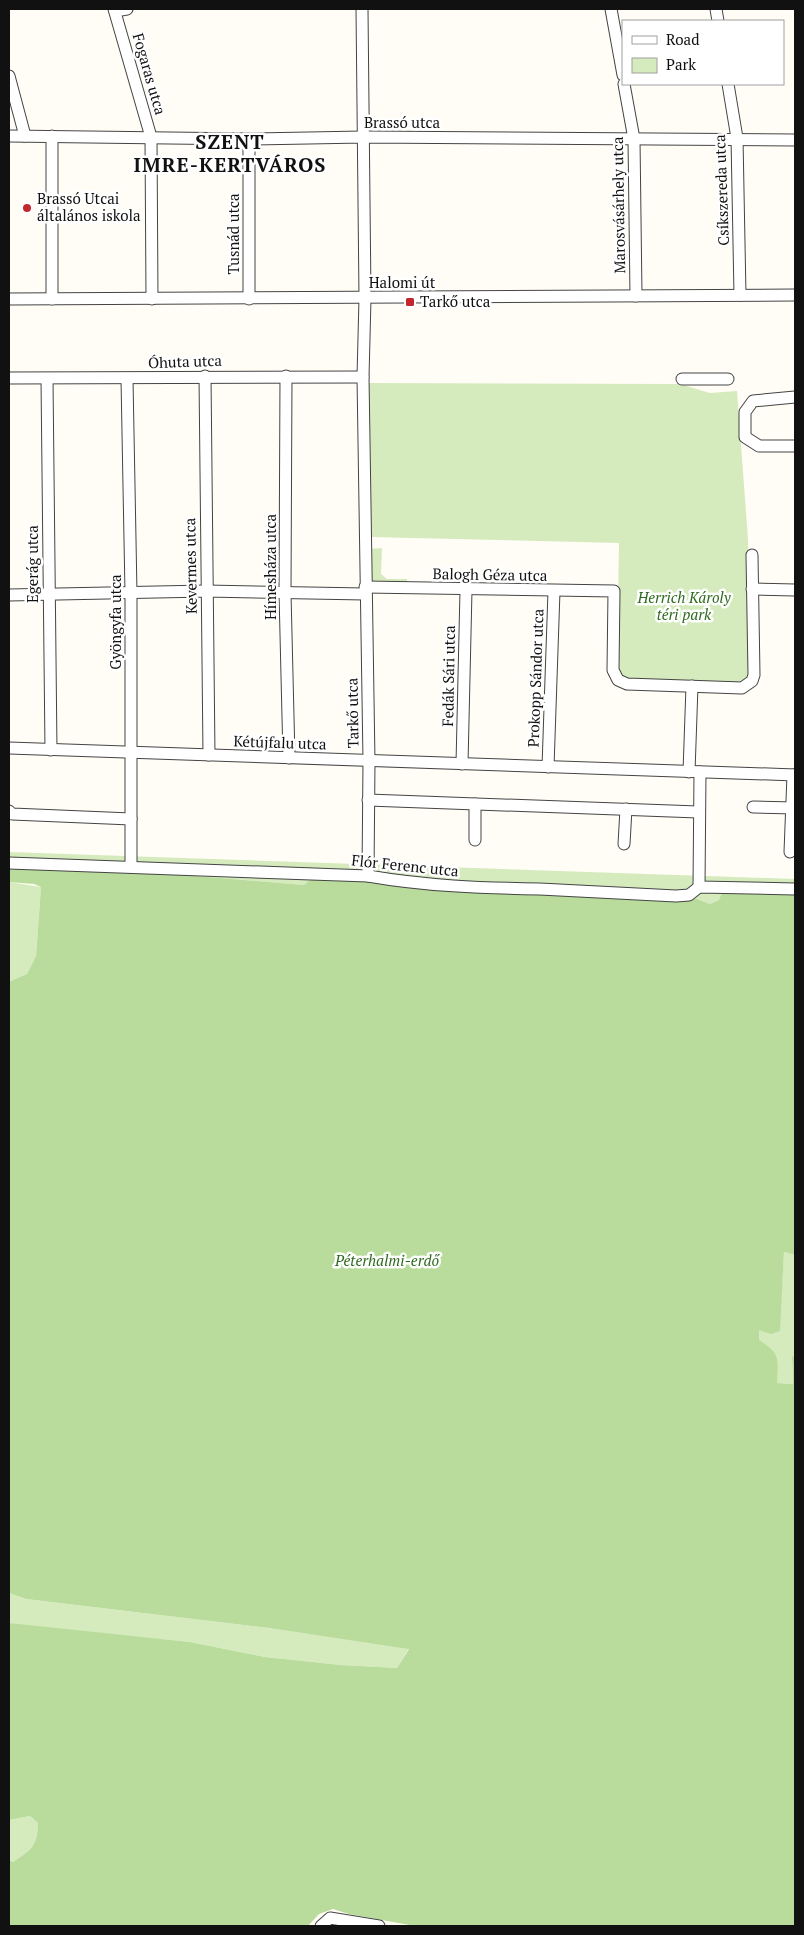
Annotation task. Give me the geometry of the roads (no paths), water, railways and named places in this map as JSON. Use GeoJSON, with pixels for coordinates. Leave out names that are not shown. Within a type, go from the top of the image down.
{"type":"FeatureCollection","features":[{"type":"Feature","properties":{"kind":"street"},"geometry":{"type":"LineString","coordinates":[[114,10],[127,9]]}},
{"type":"Feature","properties":{"kind":"street","name":"Tarkő utca"},"geometry":{"type":"LineString","coordinates":[[362,9],[365,298],[363,377],[369,761],[368,876]]}},
{"type":"Feature","properties":{"kind":"street"},"geometry":{"type":"LineString","coordinates":[[611,9],[622,70]]}},
{"type":"Feature","properties":{"kind":"street","name":"Fogaras utca"},"geometry":{"type":"LineString","coordinates":[[114,10],[151,137],[152,299]]}},
{"type":"Feature","properties":{"kind":"street"},"geometry":{"type":"LineString","coordinates":[[9,76],[25,136]]}},
{"type":"Feature","properties":{"kind":"street","name":"Marosvásárhely utca"},"geometry":{"type":"LineString","coordinates":[[624,85],[634,139],[636,296]]}},
{"type":"Feature","properties":{"kind":"street","name":"Csíkszereda utca"},"geometry":{"type":"LineString","coordinates":[[728,85],[737,138],[740,296]]}},
{"type":"Feature","properties":{"kind":"street","name":"Brassó utca"},"geometry":{"type":"LineString","coordinates":[[9,136],[250,139],[363,137],[737,138],[795,140]]}},
{"type":"Feature","properties":{"kind":"street"},"geometry":{"type":"LineString","coordinates":[[52,136],[52,300]]}},
{"type":"Feature","properties":{"kind":"street","name":"Tusnád utca"},"geometry":{"type":"LineString","coordinates":[[249,299],[250,139]]}},
{"type":"Feature","properties":{"kind":"street","name":"Halomi út"},"geometry":{"type":"LineString","coordinates":[[9,299],[795,295]]}},
{"type":"Feature","properties":{"kind":"street","name":"Kevermes utca"},"geometry":{"type":"LineString","coordinates":[[205,376],[209,755]]}},
{"type":"Feature","properties":{"kind":"street","name":"Hímesháza utca"},"geometry":{"type":"LineString","coordinates":[[286,376],[285,593],[289,758]]}},
{"type":"Feature","properties":{"kind":"street","name":"Óhuta utca"},"geometry":{"type":"LineString","coordinates":[[9,378],[363,377]]}},
{"type":"Feature","properties":{"kind":"street","name":"Egerág utca"},"geometry":{"type":"LineString","coordinates":[[47,379],[51,750]]}},
{"type":"Feature","properties":{"kind":"street","name":"Gyöngyfa utca"},"geometry":{"type":"LineString","coordinates":[[127,379],[131,594],[131,866]]}},
{"type":"Feature","properties":{"kind":"street"},"geometry":{"type":"LineString","coordinates":[[682,379],[728,379]]}},
{"type":"Feature","properties":{"kind":"street"},"geometry":{"type":"LineString","coordinates":[[795,397],[753,401],[745,412],[745,437],[760,446],[795,446]]}},
{"type":"Feature","properties":{"kind":"street"},"geometry":{"type":"LineString","coordinates":[[699,887],[698,812],[694,772],[692,686],[742,688],[752,681],[754,675],[752,554]]}},
{"type":"Feature","properties":{"kind":"street"},"geometry":{"type":"LineString","coordinates":[[752,589],[795,590]]}},
{"type":"Feature","properties":{"kind":"street","name":"Balogh Géza utca"},"geometry":{"type":"LineString","coordinates":[[9,595],[206,591],[285,593],[365,590],[614,591],[614,670],[618,680],[627,684],[692,686]]}},
{"type":"Feature","properties":{"kind":"street","name":"Fedák Sári utca"},"geometry":{"type":"LineString","coordinates":[[462,764],[466,590]]}},
{"type":"Feature","properties":{"kind":"street","name":"Prokopp Sándor utca"},"geometry":{"type":"LineString","coordinates":[[548,767],[554,591]]}},
{"type":"Feature","properties":{"kind":"street","name":"Kétújfalu utca"},"geometry":{"type":"LineString","coordinates":[[9,748],[794,775],[794,808],[790,852]]}},
{"type":"Feature","properties":{"kind":"street"},"geometry":{"type":"LineString","coordinates":[[368,800],[698,812]]}},
{"type":"Feature","properties":{"kind":"street"},"geometry":{"type":"LineString","coordinates":[[475,804],[475,840]]}},
{"type":"Feature","properties":{"kind":"street"},"geometry":{"type":"LineString","coordinates":[[753,806],[794,808]]}},
{"type":"Feature","properties":{"kind":"street"},"geometry":{"type":"LineString","coordinates":[[624,844],[626,809]]}},
{"type":"Feature","properties":{"kind":"street"},"geometry":{"type":"LineString","coordinates":[[9,811],[12,814],[131,819]]}},
{"type":"Feature","properties":{"kind":"street","name":"Flór Ferenc utca"},"geometry":{"type":"LineString","coordinates":[[9,863],[368,876],[414,884],[489,889],[676,896],[689,895],[699,887],[795,889]]}},
{"type":"Feature","properties":{"kind":"street"},"geometry":{"type":"LineString","coordinates":[[321,1926],[330,1918],[379,1926]]}},
{"type":"Feature","properties":{"kind":"place","name":"Brassó Utcai általános iskola"},"geometry":{"type":"Point","coordinates":[27,208]}},
{"type":"Feature","properties":{"kind":"place","name":"Tarkő utca"},"geometry":{"type":"Point","coordinates":[410,302]}},
{"type":"Feature","properties":{"kind":"district","name":"SZENT IMRE-KERTVÁROS"},"geometry":{"type":"Point","coordinates":[230,154]}},
{"type":"Feature","properties":{"kind":"park label","name":"Herrich Károly téri park"},"geometry":{"type":"Point","coordinates":[684,606]}},
{"type":"Feature","properties":{"kind":"park label","name":"Péterhalmi-erdő"},"geometry":{"type":"Point","coordinates":[387,1261]}}]}
